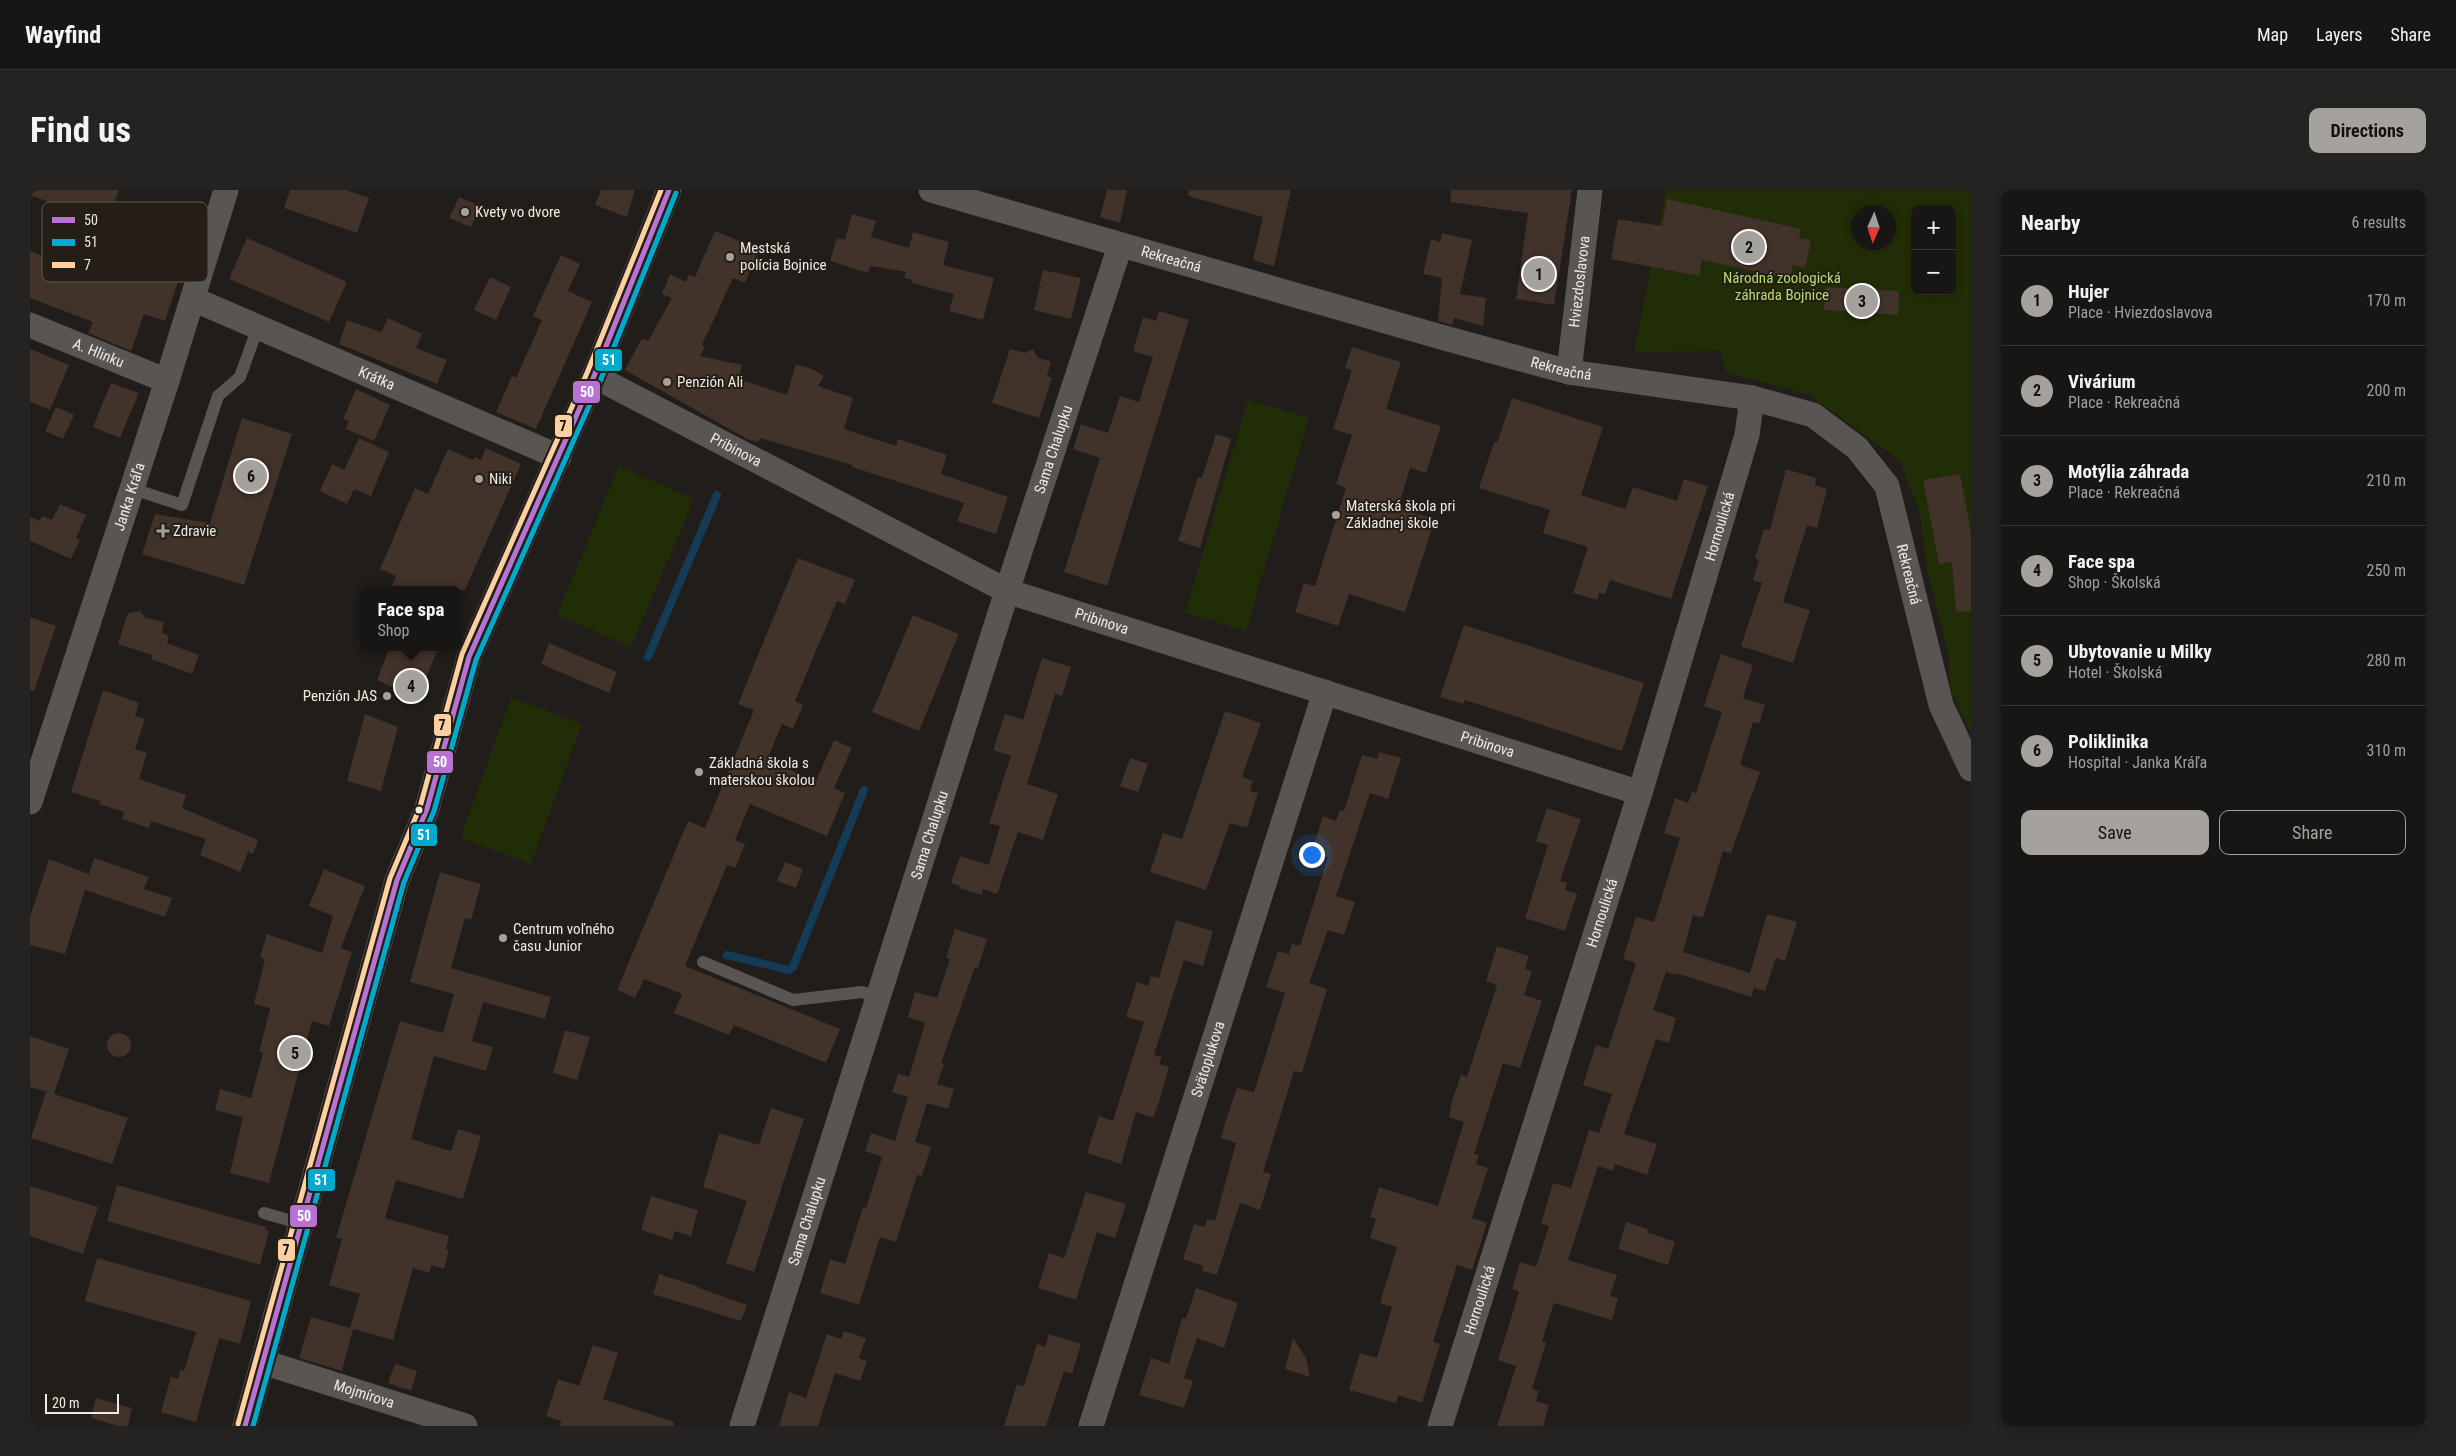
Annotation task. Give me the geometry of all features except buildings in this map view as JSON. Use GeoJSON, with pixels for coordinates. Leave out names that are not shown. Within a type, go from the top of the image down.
{"type":"FeatureCollection","features":[{"type":"Feature","properties":{"kind":"street","name":"Janka Kráľa"},"geometry":{"type":"LineString","coordinates":[[208,251],[226,190]]}},
{"type":"Feature","properties":{"kind":"street"},"geometry":{"type":"LineString","coordinates":[[245,1426],[398,880],[427,809],[469,657],[594,376],[669,190]]}},
{"type":"Feature","properties":{"kind":"street","name":"Rekreačná"},"geometry":{"type":"LineString","coordinates":[[931,190],[1120,246],[1569,372],[1752,398],[1813,415],[1856,448],[1887,486],[1941,705],[1971,769]]}},
{"type":"Feature","properties":{"kind":"street","name":"Hviezdoslavova"},"geometry":{"type":"LineString","coordinates":[[1569,372],[1590,190]]}},
{"type":"Feature","properties":{"kind":"street","name":"Sama Chalupku"},"geometry":{"type":"LineString","coordinates":[[742,1426],[1007,591],[1120,246]]}},
{"type":"Feature","properties":{"kind":"street","name":"Janka Kráľa"},"geometry":{"type":"LineString","coordinates":[[30,802],[199,282]]}},
{"type":"Feature","properties":{"kind":"street","name":"Krátka"},"geometry":{"type":"LineString","coordinates":[[194,299],[559,457]]}},
{"type":"Feature","properties":{"kind":"street","name":"A. Hlinku"},"geometry":{"type":"LineString","coordinates":[[30,324],[167,381]]}},
{"type":"Feature","properties":{"kind":"street","name":"Pribinova"},"geometry":{"type":"LineString","coordinates":[[594,376],[1007,591],[1640,792]]}},
{"type":"Feature","properties":{"kind":"street","name":"Hornoulická"},"geometry":{"type":"LineString","coordinates":[[1440,1426],[1640,792],[1747,435],[1752,398]]}},
{"type":"Feature","properties":{"kind":"street","name":"Svätoplukova"},"geometry":{"type":"LineString","coordinates":[[1091,1426],[1325,692]]}},
{"type":"Feature","properties":{"kind":"street","name":"Mojmírova"},"geometry":{"type":"LineString","coordinates":[[263,1362],[465,1426]]}},
{"type":"Feature","properties":{"kind":"lane"},"geometry":{"type":"LineString","coordinates":[[133,489],[182,505],[218,396],[240,377],[258,327]]}},
{"type":"Feature","properties":{"kind":"lane"},"geometry":{"type":"LineString","coordinates":[[703,962],[793,1000],[862,992],[878,997]]}},
{"type":"Feature","properties":{"kind":"lane"},"geometry":{"type":"LineString","coordinates":[[264,1213],[302,1224]]}},
{"type":"Feature","properties":{"kind":"green space","name":"Národná zoologická záhrada Bojnice"},"geometry":{"type":"Polygon","coordinates":[[[1666,190],[1971,190],[1971,733],[1949,687],[1949,657],[1927,571],[1920,513],[1898,459],[1809,395],[1726,372],[1720,351],[1634,352],[1666,190]]]}},
{"type":"Feature","properties":{"kind":"green space"},"geometry":{"type":"Polygon","coordinates":[[[1248,400],[1309,418],[1246,631],[1185,613],[1248,400]]]}},
{"type":"Feature","properties":{"kind":"green space"},"geometry":{"type":"Polygon","coordinates":[[[619,466],[694,499],[631,647],[557,615],[619,466]]]}},
{"type":"Feature","properties":{"kind":"green space"},"geometry":{"type":"Polygon","coordinates":[[[511,698],[582,724],[531,864],[460,838],[511,698]]]}},
{"type":"Feature","properties":{"kind":"waterway"},"geometry":{"type":"LineString","coordinates":[[648,657],[717,495]]}},
{"type":"Feature","properties":{"kind":"waterway"},"geometry":{"type":"LineString","coordinates":[[727,955],[789,970],[793,967],[864,790]]}},
{"type":"Feature","properties":{"kind":"transit line","name":"7"},"geometry":{"type":"LineString","coordinates":[[238,1424],[390,878],[420,807],[462,654],[587,373],[661,190]]}},
{"type":"Feature","properties":{"kind":"transit line","name":"50"},"geometry":{"type":"LineString","coordinates":[[245,1426],[397,880],[427,809],[469,657],[594,376],[669,190]]}},
{"type":"Feature","properties":{"kind":"transit line","name":"51"},"geometry":{"type":"LineString","coordinates":[[253,1426],[404,882],[434,811],[476,660],[601,379],[676,193]]}},
{"type":"Feature","properties":{"kind":"place","name":"Kvety vo dvore"},"geometry":{"type":"Point","coordinates":[465,212]}},
{"type":"Feature","properties":{"kind":"place","name":"Vivárium"},"geometry":{"type":"Point","coordinates":[1749,247]}},
{"type":"Feature","properties":{"kind":"place","name":"Mestská polícia Bojnice"},"geometry":{"type":"Point","coordinates":[730,257]}},
{"type":"Feature","properties":{"kind":"place","name":"Hujer"},"geometry":{"type":"Point","coordinates":[1539,274]}},
{"type":"Feature","properties":{"kind":"place","name":"Motýlia záhrada"},"geometry":{"type":"Point","coordinates":[1862,301]}},
{"type":"Feature","properties":{"kind":"place","name":"Penzión Ali"},"geometry":{"type":"Point","coordinates":[667,382]}},
{"type":"Feature","properties":{"kind":"place","name":"Poliklinika"},"geometry":{"type":"Point","coordinates":[251,476]}},
{"type":"Feature","properties":{"kind":"place","name":"Niki"},"geometry":{"type":"Point","coordinates":[479,479]}},
{"type":"Feature","properties":{"kind":"place","name":"Materská škola pri Základnej škole"},"geometry":{"type":"Point","coordinates":[1336,515]}},
{"type":"Feature","properties":{"kind":"place","name":"Zdravie"},"geometry":{"type":"Point","coordinates":[163,531]}},
{"type":"Feature","properties":{"kind":"place","name":"Face spa"},"geometry":{"type":"Point","coordinates":[411,686]}},
{"type":"Feature","properties":{"kind":"place","name":"Penzión JAS"},"geometry":{"type":"Point","coordinates":[387,696]}},
{"type":"Feature","properties":{"kind":"place","name":"Základná škola s materskou školou"},"geometry":{"type":"Point","coordinates":[699,772]}},
{"type":"Feature","properties":{"kind":"place","name":"Centrum voľného času Junior"},"geometry":{"type":"Point","coordinates":[503,938]}},
{"type":"Feature","properties":{"kind":"place","name":"Ubytovanie u Milky"},"geometry":{"type":"Point","coordinates":[295,1053]}}]}
